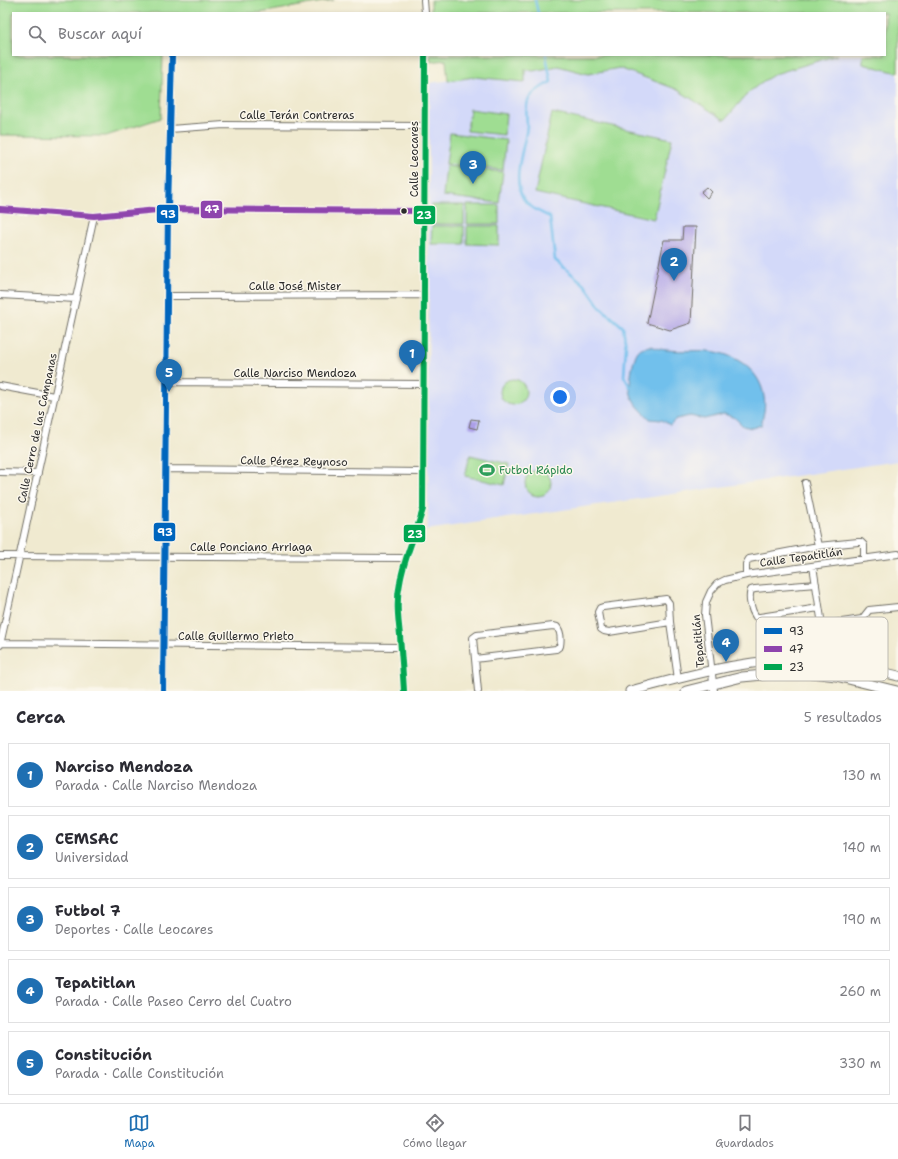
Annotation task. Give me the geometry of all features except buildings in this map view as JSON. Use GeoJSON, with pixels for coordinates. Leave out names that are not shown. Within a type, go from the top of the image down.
{"type":"FeatureCollection","features":[{"type":"Feature","properties":{"kind":"street"},"geometry":{"type":"LineString","coordinates":[[424,0],[425,12]]}},
{"type":"Feature","properties":{"kind":"street"},"geometry":{"type":"LineString","coordinates":[[164,691],[168,210],[172,56]]}},
{"type":"Feature","properties":{"kind":"street","name":"Calle Leocares"},"geometry":{"type":"LineString","coordinates":[[404,691],[398,597],[406,558],[419,525],[423,509],[424,56]]}},
{"type":"Feature","properties":{"kind":"street","name":"Calle Terán Contreras"},"geometry":{"type":"LineString","coordinates":[[170,129],[224,125],[424,126]]}},
{"type":"Feature","properties":{"kind":"street"},"geometry":{"type":"LineString","coordinates":[[0,209],[94,216],[168,210],[424,211]]}},
{"type":"Feature","properties":{"kind":"street","name":"Calle Cerro de las Campanas"},"geometry":{"type":"LineString","coordinates":[[0,644],[94,216]]}},
{"type":"Feature","properties":{"kind":"street"},"geometry":{"type":"LineString","coordinates":[[0,295],[76,299]]}},
{"type":"Feature","properties":{"kind":"street","name":"Calle José Mister"},"geometry":{"type":"LineString","coordinates":[[167,296],[424,295]]}},
{"type":"Feature","properties":{"kind":"street","name":"Calle Narciso Mendoza"},"geometry":{"type":"LineString","coordinates":[[166,382],[423,384]]}},
{"type":"Feature","properties":{"kind":"street"},"geometry":{"type":"LineString","coordinates":[[0,386],[54,396]]}},
{"type":"Feature","properties":{"kind":"street","name":"Calle Pérez Reynoso"},"geometry":{"type":"LineString","coordinates":[[166,469],[423,472]]}},
{"type":"Feature","properties":{"kind":"street"},"geometry":{"type":"LineString","coordinates":[[0,472],[38,473]]}},
{"type":"Feature","properties":{"kind":"street"},"geometry":{"type":"LineString","coordinates":[[805,483],[818,546]]}},
{"type":"Feature","properties":{"kind":"street"},"geometry":{"type":"LineString","coordinates":[[746,575],[746,564],[749,559],[818,546],[861,542],[864,545],[864,558]]}},
{"type":"Feature","properties":{"kind":"street","name":"Calle Tepatitlán"},"geometry":{"type":"LineString","coordinates":[[711,591],[717,584],[725,580],[746,575],[898,554]]}},
{"type":"Feature","properties":{"kind":"street","name":"Calle Ponciano Arriaga"},"geometry":{"type":"LineString","coordinates":[[0,556],[406,558]]}},
{"type":"Feature","properties":{"kind":"street"},"geometry":{"type":"LineString","coordinates":[[813,566],[821,617]]}},
{"type":"Feature","properties":{"kind":"street"},"geometry":{"type":"LineString","coordinates":[[816,584],[751,590],[749,595],[753,613],[756,617],[819,608]]}},
{"type":"Feature","properties":{"kind":"street","name":"Tepatitlán"},"geometry":{"type":"LineString","coordinates":[[711,591],[706,602],[704,615],[713,688]]}},
{"type":"Feature","properties":{"kind":"street"},"geometry":{"type":"LineString","coordinates":[[670,622],[608,632],[601,629],[598,612],[600,608],[603,607],[666,599],[669,603],[670,622],[678,679]]}},
{"type":"Feature","properties":{"kind":"street"},"geometry":{"type":"LineString","coordinates":[[864,617],[869,610],[898,606]]}},
{"type":"Feature","properties":{"kind":"street"},"geometry":{"type":"LineString","coordinates":[[475,659],[556,648],[560,646],[561,643],[559,630],[557,627],[553,626],[477,635],[473,638],[478,691]]}},
{"type":"Feature","properties":{"kind":"street","name":"Calle Guillermo Prieto"},"geometry":{"type":"LineString","coordinates":[[0,644],[400,647]]}},
{"type":"Feature","properties":{"kind":"street"},"geometry":{"type":"LineString","coordinates":[[630,691],[711,671],[756,662]]}},
{"type":"Feature","properties":{"kind":"street"},"geometry":{"type":"LineString","coordinates":[[888,674],[898,676]]}},
{"type":"Feature","properties":{"kind":"street"},"geometry":{"type":"LineString","coordinates":[[686,691],[713,688],[742,677],[756,676]]}},
{"type":"Feature","properties":{"kind":"street"},"geometry":{"type":"LineString","coordinates":[[856,681],[897,691]]}},
{"type":"Feature","properties":{"kind":"shaded area"},"geometry":{"type":"Polygon","coordinates":[[[834,56],[863,56],[863,64],[898,73],[898,461],[426,530],[428,519],[429,83],[474,77],[524,82],[525,69],[533,71],[558,66],[588,74],[619,68],[676,89],[725,120],[748,93],[775,74],[834,56]]]}},
{"type":"Feature","properties":{"kind":"green space"},"geometry":{"type":"Polygon","coordinates":[[[0,0],[334,0],[266,12],[12,12],[12,56],[163,56],[161,118],[106,136],[0,135],[0,0]]]}},
{"type":"Feature","properties":{"kind":"green space"},"geometry":{"type":"Polygon","coordinates":[[[431,0],[898,0],[898,73],[863,64],[863,56],[886,56],[886,12],[431,12],[431,0]]]}},
{"type":"Feature","properties":{"kind":"green space"},"geometry":{"type":"Polygon","coordinates":[[[430,56],[834,56],[775,74],[748,93],[725,120],[676,89],[619,68],[588,74],[558,66],[533,71],[525,69],[525,82],[474,77],[448,81],[446,60],[430,62],[430,56]]]}},
{"type":"Feature","properties":{"kind":"green space"},"geometry":{"type":"Polygon","coordinates":[[[470,109],[506,114],[504,135],[467,131],[470,109]]]}},
{"type":"Feature","properties":{"kind":"green space"},"geometry":{"type":"Polygon","coordinates":[[[552,113],[672,139],[654,219],[535,193],[552,113]]]}},
{"type":"Feature","properties":{"kind":"green space"},"geometry":{"type":"Polygon","coordinates":[[[450,133],[506,140],[503,170],[446,164],[450,133]]]}},
{"type":"Feature","properties":{"kind":"green space"},"geometry":{"type":"Polygon","coordinates":[[[446,166],[503,172],[499,203],[443,196],[446,166]]]}},
{"type":"Feature","properties":{"kind":"green space"},"geometry":{"type":"Polygon","coordinates":[[[431,205],[464,205],[464,224],[431,224],[431,205]]]}},
{"type":"Feature","properties":{"kind":"green space"},"geometry":{"type":"Polygon","coordinates":[[[467,205],[499,205],[499,224],[467,224],[467,205]]]}},
{"type":"Feature","properties":{"kind":"green space"},"geometry":{"type":"Polygon","coordinates":[[[432,226],[464,226],[464,244],[431,244],[432,226]]]}},
{"type":"Feature","properties":{"kind":"green space"},"geometry":{"type":"Polygon","coordinates":[[[467,226],[499,226],[499,245],[467,244],[467,226]]]}},
{"type":"Feature","properties":{"kind":"green space"},"geometry":{"type":"Polygon","coordinates":[[[513,379],[522,383],[526,392],[522,401],[513,405],[504,401],[500,392],[504,383],[513,379]]]}},
{"type":"Feature","properties":{"kind":"green space","name":"Futbol Rápido"},"geometry":{"type":"Polygon","coordinates":[[[470,455],[509,464],[504,485],[465,476],[470,455]]]}},
{"type":"Feature","properties":{"kind":"green space"},"geometry":{"type":"Polygon","coordinates":[[[538,470],[547,474],[551,483],[547,492],[538,496],[529,492],[525,483],[529,474],[538,470]]]}},
{"type":"Feature","properties":{"kind":"water"},"geometry":{"type":"Polygon","coordinates":[[[650,346],[665,350],[716,352],[725,354],[741,362],[754,374],[762,388],[765,404],[761,425],[752,428],[743,426],[735,418],[724,414],[704,419],[690,416],[676,419],[670,425],[662,420],[650,419],[634,401],[630,390],[630,385],[636,354],[643,347],[650,346]]]}},
{"type":"Feature","properties":{"kind":"waterway"},"geometry":{"type":"LineString","coordinates":[[535,0],[538,12]]}},
{"type":"Feature","properties":{"kind":"waterway"},"geometry":{"type":"LineString","coordinates":[[546,56],[551,82],[534,93],[527,104],[526,135],[518,171],[520,189],[523,198],[528,204],[550,217],[555,260],[584,284],[600,307],[623,327],[626,347],[624,376],[630,387]]}},
{"type":"Feature","properties":{"kind":"transit line","name":"93"},"geometry":{"type":"LineString","coordinates":[[163,691],[168,209],[172,56]]}},
{"type":"Feature","properties":{"kind":"transit line","name":"23"},"geometry":{"type":"LineString","coordinates":[[404,691],[398,616],[398,596],[404,564],[423,509],[425,56]]}},
{"type":"Feature","properties":{"kind":"transit line","name":"47"},"geometry":{"type":"LineString","coordinates":[[0,209],[94,216],[168,209],[424,211]]}},
{"type":"Feature","properties":{"kind":"place","name":"Futbol 7"},"geometry":{"type":"Point","coordinates":[473,184]}},
{"type":"Feature","properties":{"kind":"place","name":"CEMSAC"},"geometry":{"type":"Point","coordinates":[674,281]}},
{"type":"Feature","properties":{"kind":"place","name":"Narciso Mendoza"},"geometry":{"type":"Point","coordinates":[412,373]}},
{"type":"Feature","properties":{"kind":"place","name":"Constitución"},"geometry":{"type":"Point","coordinates":[169,392]}},
{"type":"Feature","properties":{"kind":"place","name":"Futbol Rápido"},"geometry":{"type":"Point","coordinates":[487,470]}},
{"type":"Feature","properties":{"kind":"place","name":"Tepatitlan"},"geometry":{"type":"Point","coordinates":[726,662]}}]}
